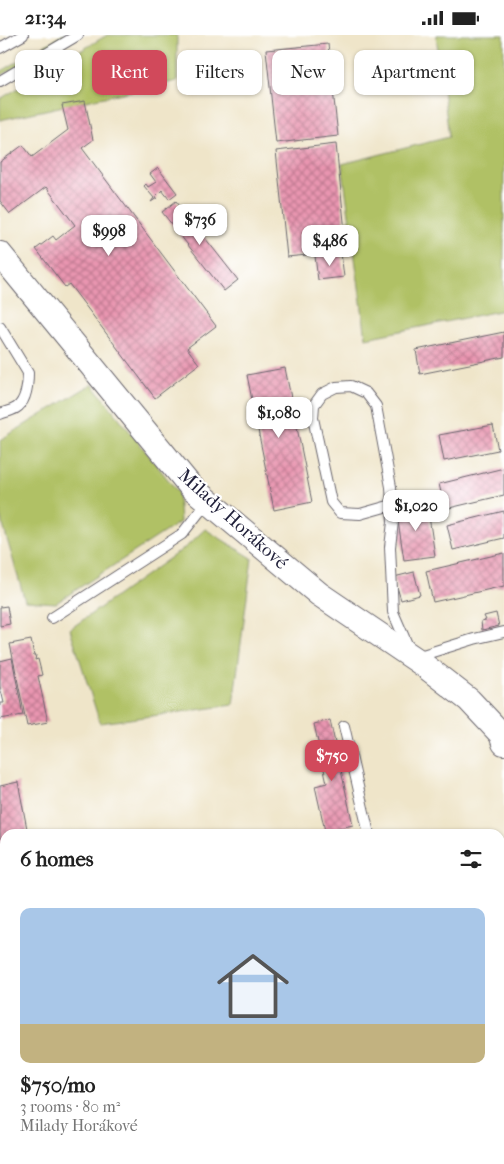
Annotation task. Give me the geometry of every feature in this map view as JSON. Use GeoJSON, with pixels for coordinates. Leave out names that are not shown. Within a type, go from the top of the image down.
{"type":"FeatureCollection","features":[{"type":"Feature","properties":{"kind":"street","name":"Milady Horákové"},"geometry":{"type":"LineString","coordinates":[[0,254],[191,487],[319,593],[413,657],[469,700],[501,735],[504,743]]}},
{"type":"Feature","properties":{"kind":"lane"},"geometry":{"type":"LineString","coordinates":[[0,48],[23,35]]}},
{"type":"Feature","properties":{"kind":"lane"},"geometry":{"type":"LineString","coordinates":[[0,81],[78,35]]}},
{"type":"Feature","properties":{"kind":"lane"},"geometry":{"type":"LineString","coordinates":[[0,327],[28,373],[28,381],[23,399],[18,407],[0,414]]}},
{"type":"Feature","properties":{"kind":"lane"},"geometry":{"type":"LineString","coordinates":[[392,505],[360,514],[350,514],[340,513],[331,502],[313,418],[314,405],[322,394],[336,387],[351,386],[366,393],[376,406],[391,487],[393,522],[390,547],[393,612],[413,657],[504,632]]}},
{"type":"Feature","properties":{"kind":"lane"},"geometry":{"type":"LineString","coordinates":[[52,618],[182,534],[208,501]]}},
{"type":"Feature","properties":{"kind":"lane"},"geometry":{"type":"LineString","coordinates":[[344,726],[368,829]]}},
{"type":"Feature","properties":{"kind":"green space"},"geometry":{"type":"Polygon","coordinates":[[[62,35],[72,35],[46,50],[37,50],[62,35]]]}},
{"type":"Feature","properties":{"kind":"green space"},"geometry":{"type":"Polygon","coordinates":[[[107,35],[177,35],[177,81],[167,83],[167,50],[92,50],[92,95],[113,95],[0,120],[0,99],[15,90],[15,95],[82,95],[82,50],[107,35]]]}},
{"type":"Feature","properties":{"kind":"green space"},"geometry":{"type":"Polygon","coordinates":[[[436,35],[504,35],[504,310],[366,338],[342,164],[449,137],[444,95],[474,95],[474,50],[438,50],[436,35]]]}},
{"type":"Feature","properties":{"kind":"green space"},"geometry":{"type":"Polygon","coordinates":[[[15,63],[15,67],[0,76],[0,72],[15,63]]]}},
{"type":"Feature","properties":{"kind":"green space"},"geometry":{"type":"Polygon","coordinates":[[[92,384],[178,492],[180,522],[56,603],[25,601],[0,515],[0,440],[92,384]]]}},
{"type":"Feature","properties":{"kind":"green space"},"geometry":{"type":"Polygon","coordinates":[[[205,529],[252,558],[233,705],[100,723],[70,629],[187,546],[205,529]]]}},
{"type":"Feature","properties":{"kind":"building"},"geometry":{"type":"Polygon","coordinates":[[[328,44],[329,50],[272,50],[272,95],[334,95],[338,136],[276,143],[266,50],[328,44]]]}},
{"type":"Feature","properties":{"kind":"building"},"geometry":{"type":"Polygon","coordinates":[[[85,101],[93,140],[82,148],[216,326],[187,348],[199,364],[155,398],[69,284],[65,287],[36,249],[53,236],[56,240],[75,225],[46,187],[10,214],[0,201],[0,162],[23,145],[32,157],[68,130],[62,105],[85,101]]]}},
{"type":"Feature","properties":{"kind":"building"},"geometry":{"type":"Polygon","coordinates":[[[336,144],[347,251],[287,257],[276,151],[336,144]]]}},
{"type":"Feature","properties":{"kind":"building"},"geometry":{"type":"Polygon","coordinates":[[[158,168],[177,193],[169,199],[162,190],[156,196],[157,198],[151,202],[154,198],[144,186],[146,184],[148,187],[156,182],[150,174],[158,168]]]}},
{"type":"Feature","properties":{"kind":"building"},"geometry":{"type":"Polygon","coordinates":[[[176,201],[238,280],[224,291],[162,212],[176,201]]]}},
{"type":"Feature","properties":{"kind":"building"},"geometry":{"type":"Polygon","coordinates":[[[341,253],[344,277],[318,280],[315,256],[341,253]]]}},
{"type":"Feature","properties":{"kind":"building"},"geometry":{"type":"Polygon","coordinates":[[[504,332],[504,357],[420,374],[416,350],[504,332]]]}},
{"type":"Feature","properties":{"kind":"building"},"geometry":{"type":"Polygon","coordinates":[[[285,368],[312,502],[274,510],[247,375],[285,368]]]}},
{"type":"Feature","properties":{"kind":"building"},"geometry":{"type":"Polygon","coordinates":[[[493,425],[498,450],[444,461],[439,435],[493,425]]]}},
{"type":"Feature","properties":{"kind":"building"},"geometry":{"type":"Polygon","coordinates":[[[504,468],[504,495],[445,509],[439,484],[504,468]]]}},
{"type":"Feature","properties":{"kind":"building"},"geometry":{"type":"Polygon","coordinates":[[[427,503],[435,556],[404,560],[396,508],[427,503]]]}},
{"type":"Feature","properties":{"kind":"building"},"geometry":{"type":"Polygon","coordinates":[[[504,511],[504,538],[453,550],[447,525],[504,511]]]}},
{"type":"Feature","properties":{"kind":"building"},"geometry":{"type":"Polygon","coordinates":[[[504,553],[504,586],[433,602],[426,571],[504,553]]]}},
{"type":"Feature","properties":{"kind":"building"},"geometry":{"type":"Polygon","coordinates":[[[414,572],[420,595],[401,600],[394,577],[414,572]]]}},
{"type":"Feature","properties":{"kind":"building"},"geometry":{"type":"Polygon","coordinates":[[[7,606],[10,624],[0,626],[0,607],[7,606]]]}},
{"type":"Feature","properties":{"kind":"building"},"geometry":{"type":"Polygon","coordinates":[[[496,613],[499,626],[482,630],[481,621],[486,620],[484,616],[496,613]]]}},
{"type":"Feature","properties":{"kind":"building"},"geometry":{"type":"Polygon","coordinates":[[[31,640],[34,656],[36,655],[35,660],[38,659],[42,675],[38,676],[48,722],[27,726],[10,644],[31,640]]]}},
{"type":"Feature","properties":{"kind":"building"},"geometry":{"type":"Polygon","coordinates":[[[12,658],[23,715],[0,719],[0,703],[4,703],[0,686],[0,661],[12,658]]]}},
{"type":"Feature","properties":{"kind":"building"},"geometry":{"type":"Polygon","coordinates":[[[330,720],[353,825],[325,829],[315,786],[327,783],[314,724],[330,720]]]}},
{"type":"Feature","properties":{"kind":"building"},"geometry":{"type":"Polygon","coordinates":[[[18,782],[27,829],[0,829],[0,786],[18,782]]]}}]}
